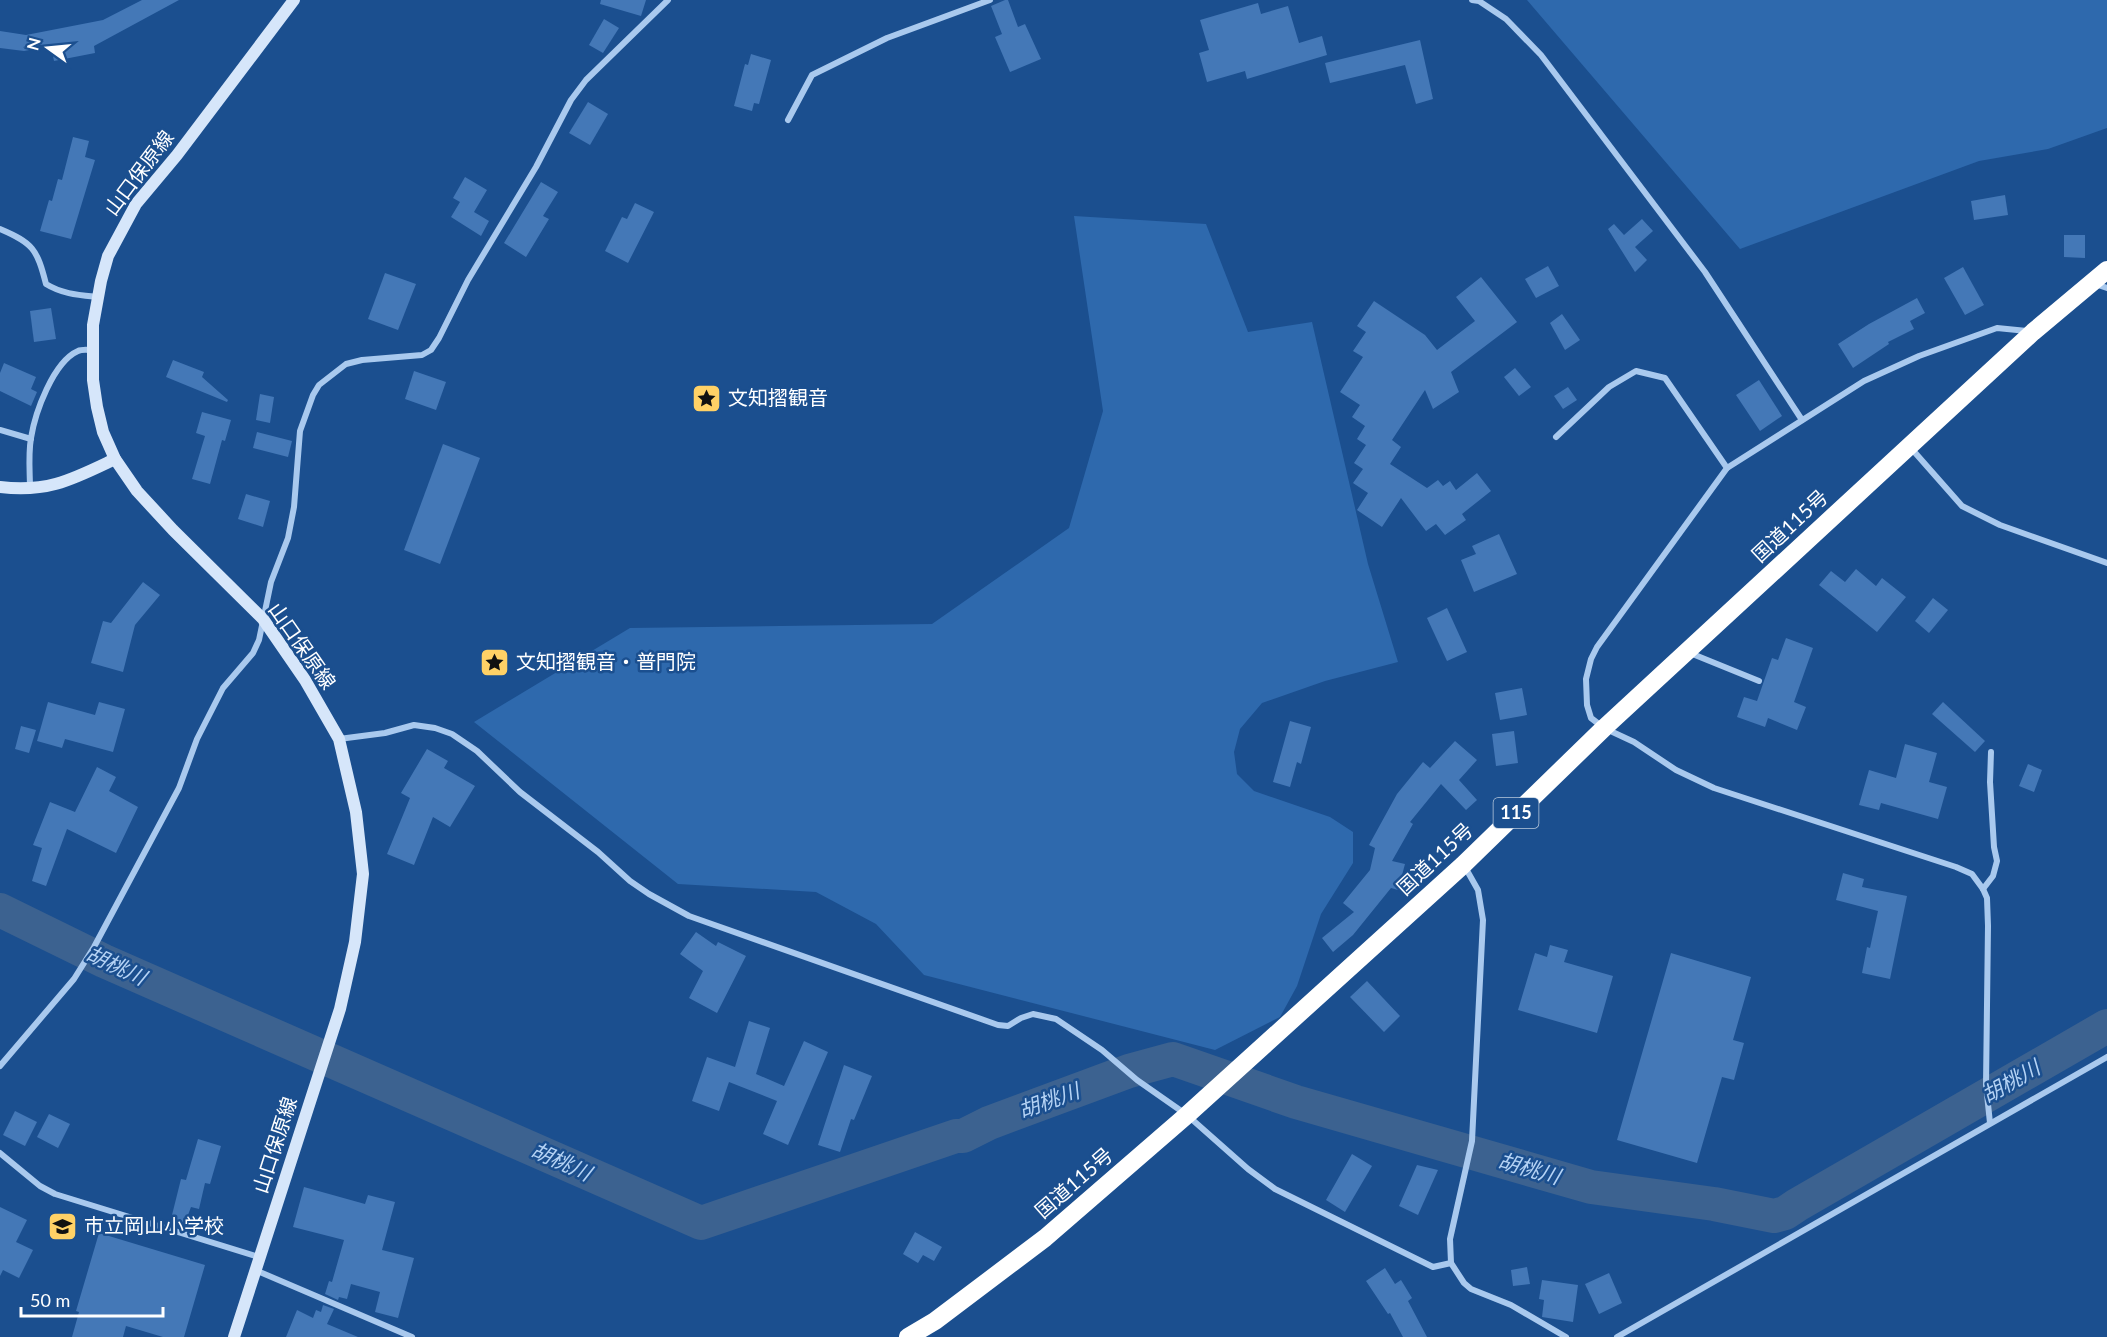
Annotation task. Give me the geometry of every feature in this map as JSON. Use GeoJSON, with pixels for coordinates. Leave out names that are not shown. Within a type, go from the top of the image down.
{"type":"FeatureCollection","features":[{"type":"Feature","properties":{"kind":"highway","name":"国道115号"},"geometry":{"type":"LineString","coordinates":[[908,1337],[935,1320],[1045,1238],[1187,1114],[1463,865],[1604,728],[2033,332],[2102,280]]}},
{"type":"Feature","properties":{"kind":"main road","name":"山口保原線"},"geometry":{"type":"LineString","coordinates":[[234,1337],[340,1009],[355,942],[363,874],[356,812],[339,739],[305,680],[263,619],[173,530],[137,491],[115,459],[103,432],[97,407],[93,380],[93,325],[108,256],[136,204],[177,155],[294,0]]}},
{"type":"Feature","properties":{"kind":"main road"},"geometry":{"type":"LineString","coordinates":[[0,487],[30,490],[48,487],[77,478],[115,459]]}},
{"type":"Feature","properties":{"kind":"street"},"geometry":{"type":"LineString","coordinates":[[0,1066],[74,979],[94,947],[179,788],[197,739],[224,688],[253,653],[259,640],[271,582],[288,538],[294,507],[300,431],[319,385],[346,364],[362,360],[415,356],[431,350],[468,280],[536,167],[571,100],[586,80],[668,0]]}},
{"type":"Feature","properties":{"kind":"street"},"geometry":{"type":"LineString","coordinates":[[788,120],[812,75],[887,38],[990,0]]}},
{"type":"Feature","properties":{"kind":"street"},"geometry":{"type":"LineString","coordinates":[[1472,0],[1479,1],[1506,19],[1541,55],[1705,272],[1802,420]]}},
{"type":"Feature","properties":{"kind":"street"},"geometry":{"type":"LineString","coordinates":[[0,229],[29,243],[40,261],[46,284],[55,290],[98,297]]}},
{"type":"Feature","properties":{"kind":"street"},"geometry":{"type":"LineString","coordinates":[[1990,1123],[1986,1106],[1987,898],[1972,874],[1714,788],[1676,770],[1634,742],[1604,728],[1591,718],[1587,705],[1586,679],[1597,647],[1727,468],[1864,381],[1919,356],[1996,328],[2033,332]]}},
{"type":"Feature","properties":{"kind":"street"},"geometry":{"type":"LineString","coordinates":[[30,490],[31,439],[41,401],[58,371],[78,351],[92,350]]}},
{"type":"Feature","properties":{"kind":"street"},"geometry":{"type":"LineString","coordinates":[[1556,437],[1609,387],[1636,371],[1665,378],[1727,468]]}},
{"type":"Feature","properties":{"kind":"street"},"geometry":{"type":"LineString","coordinates":[[0,430],[31,439]]}},
{"type":"Feature","properties":{"kind":"street"},"geometry":{"type":"LineString","coordinates":[[1909,447],[1962,506],[2000,525],[2107,563]]}},
{"type":"Feature","properties":{"kind":"street"},"geometry":{"type":"LineString","coordinates":[[1686,652],[1759,681]]}},
{"type":"Feature","properties":{"kind":"street"},"geometry":{"type":"LineString","coordinates":[[339,739],[385,733],[414,725],[435,728],[452,734],[477,751],[520,792],[598,852],[630,881],[689,916],[998,1026],[1008,1026],[1033,1014],[1056,1020],[1102,1050],[1137,1080],[1187,1114],[1248,1169],[1275,1189],[1433,1267],[1451,1263]]}},
{"type":"Feature","properties":{"kind":"street"},"geometry":{"type":"LineString","coordinates":[[1983,889],[1993,876],[1997,861],[1990,782],[1991,752]]}},
{"type":"Feature","properties":{"kind":"street"},"geometry":{"type":"LineString","coordinates":[[1463,865],[1478,890],[1483,920],[1472,1141],[1450,1239],[1451,1263],[1464,1283],[1511,1305],[1566,1337]]}},
{"type":"Feature","properties":{"kind":"street"},"geometry":{"type":"LineString","coordinates":[[1617,1337],[2107,1056]]}},
{"type":"Feature","properties":{"kind":"street"},"geometry":{"type":"LineString","coordinates":[[0,1153],[40,1186],[55,1194],[259,1257]]}},
{"type":"Feature","properties":{"kind":"street"},"geometry":{"type":"LineString","coordinates":[[255,1270],[412,1337]]}},
{"type":"Feature","properties":{"kind":"shaded area"},"geometry":{"type":"Polygon","coordinates":[[[1527,0],[2107,0],[2107,128],[2048,149],[1979,161],[1740,249],[1527,0]]]}},
{"type":"Feature","properties":{"kind":"shaded area"},"geometry":{"type":"Polygon","coordinates":[[[1074,216],[1206,224],[1248,332],[1312,322],[1368,564],[1398,662],[1325,681],[1262,703],[1240,729],[1234,752],[1237,774],[1254,791],[1330,817],[1353,832],[1353,863],[1321,914],[1297,986],[1280,1017],[1215,1050],[924,975],[876,924],[816,892],[678,884],[474,722],[630,628],[932,624],[1069,528],[1103,411],[1074,216]]]}},
{"type":"Feature","properties":{"kind":"building"},"geometry":{"type":"Polygon","coordinates":[[[142,0],[179,0],[94,46],[95,53],[54,61],[51,46],[24,51],[0,48],[0,31],[26,35],[103,20],[142,0]]]}},
{"type":"Feature","properties":{"kind":"building"},"geometry":{"type":"Polygon","coordinates":[[[601,0],[646,0],[641,16],[600,4],[601,0]]]}},
{"type":"Feature","properties":{"kind":"building"},"geometry":{"type":"Polygon","coordinates":[[[1008,0],[1018,27],[1025,24],[1041,59],[1010,72],[995,37],[1002,34],[991,6],[1008,0]]]}},
{"type":"Feature","properties":{"kind":"building"},"geometry":{"type":"Polygon","coordinates":[[[1258,3],[1261,14],[1288,6],[1299,43],[1322,36],[1327,55],[1247,79],[1245,71],[1207,82],[1199,53],[1209,50],[1200,20],[1258,3]]]}},
{"type":"Feature","properties":{"kind":"building"},"geometry":{"type":"Polygon","coordinates":[[[604,19],[619,28],[603,53],[589,45],[604,19]]]}},
{"type":"Feature","properties":{"kind":"building"},"geometry":{"type":"Polygon","coordinates":[[[1420,40],[1433,99],[1416,104],[1405,65],[1330,83],[1325,63],[1420,40]]]}},
{"type":"Feature","properties":{"kind":"building"},"geometry":{"type":"Polygon","coordinates":[[[751,54],[771,60],[759,104],[754,103],[752,111],[734,106],[745,64],[748,65],[751,54]]]}},
{"type":"Feature","properties":{"kind":"building"},"geometry":{"type":"Polygon","coordinates":[[[588,102],[608,114],[590,145],[569,133],[588,102]]]}},
{"type":"Feature","properties":{"kind":"building"},"geometry":{"type":"Polygon","coordinates":[[[73,137],[89,141],[85,157],[95,160],[71,239],[40,231],[58,179],[62,180],[73,137]]]}},
{"type":"Feature","properties":{"kind":"building"},"geometry":{"type":"Polygon","coordinates":[[[465,177],[487,190],[474,212],[489,221],[481,236],[451,217],[460,202],[453,198],[465,177]]]}},
{"type":"Feature","properties":{"kind":"building"},"geometry":{"type":"Polygon","coordinates":[[[541,182],[558,192],[543,216],[549,219],[526,257],[504,243],[541,182]]]}},
{"type":"Feature","properties":{"kind":"building"},"geometry":{"type":"Polygon","coordinates":[[[2005,195],[2008,215],[1974,220],[1971,201],[2005,195]]]}},
{"type":"Feature","properties":{"kind":"building"},"geometry":{"type":"Polygon","coordinates":[[[635,203],[654,212],[628,263],[605,251],[622,217],[627,219],[635,203]]]}},
{"type":"Feature","properties":{"kind":"building"},"geometry":{"type":"Polygon","coordinates":[[[1642,219],[1653,231],[1635,247],[1647,260],[1635,272],[1608,229],[1614,224],[1624,235],[1642,219]]]}},
{"type":"Feature","properties":{"kind":"building"},"geometry":{"type":"Polygon","coordinates":[[[2064,235],[2085,235],[2085,258],[2064,257],[2064,235]]]}},
{"type":"Feature","properties":{"kind":"building"},"geometry":{"type":"Polygon","coordinates":[[[1548,266],[1559,286],[1536,298],[1525,279],[1548,266]]]}},
{"type":"Feature","properties":{"kind":"building"},"geometry":{"type":"Polygon","coordinates":[[[1963,267],[1984,305],[1965,315],[1944,278],[1963,267]]]}},
{"type":"Feature","properties":{"kind":"building"},"geometry":{"type":"Polygon","coordinates":[[[385,273],[416,284],[398,330],[368,319],[385,273]]]}},
{"type":"Feature","properties":{"kind":"building"},"geometry":{"type":"Polygon","coordinates":[[[1481,277],[1517,322],[1451,372],[1459,392],[1433,409],[1425,390],[1392,440],[1401,447],[1390,464],[1427,488],[1438,480],[1443,486],[1450,481],[1456,490],[1477,473],[1491,491],[1462,514],[1466,520],[1445,535],[1436,524],[1426,531],[1401,498],[1382,527],[1357,510],[1368,493],[1353,483],[1363,469],[1354,463],[1366,445],[1357,439],[1365,426],[1352,417],[1360,405],[1340,392],[1363,357],[1353,351],[1366,332],[1357,326],[1374,301],[1425,335],[1437,350],[1475,321],[1456,297],[1481,277]]]}},
{"type":"Feature","properties":{"kind":"building"},"geometry":{"type":"Polygon","coordinates":[[[1917,298],[1925,313],[1910,321],[1914,329],[1888,342],[1889,344],[1853,368],[1838,344],[1917,298]]]}},
{"type":"Feature","properties":{"kind":"building"},"geometry":{"type":"Polygon","coordinates":[[[51,308],[56,339],[34,342],[30,311],[51,308]]]}},
{"type":"Feature","properties":{"kind":"building"},"geometry":{"type":"Polygon","coordinates":[[[1562,314],[1580,340],[1565,350],[1550,323],[1562,314]]]}},
{"type":"Feature","properties":{"kind":"building"},"geometry":{"type":"Polygon","coordinates":[[[173,360],[204,372],[202,377],[228,400],[227,402],[166,377],[173,360]]]}},
{"type":"Feature","properties":{"kind":"building"},"geometry":{"type":"Polygon","coordinates":[[[4,363],[36,377],[31,389],[37,392],[31,406],[0,391],[0,373],[4,363]]]}},
{"type":"Feature","properties":{"kind":"building"},"geometry":{"type":"Polygon","coordinates":[[[1515,368],[1531,387],[1519,396],[1504,377],[1515,368]]]}},
{"type":"Feature","properties":{"kind":"building"},"geometry":{"type":"Polygon","coordinates":[[[414,371],[446,382],[436,410],[405,399],[414,371]]]}},
{"type":"Feature","properties":{"kind":"building"},"geometry":{"type":"Polygon","coordinates":[[[1759,380],[1782,416],[1760,431],[1736,395],[1759,380]]]}},
{"type":"Feature","properties":{"kind":"building"},"geometry":{"type":"Polygon","coordinates":[[[1568,387],[1577,400],[1563,409],[1554,396],[1568,387]]]}},
{"type":"Feature","properties":{"kind":"building"},"geometry":{"type":"Polygon","coordinates":[[[260,394],[274,397],[270,423],[256,420],[260,394]]]}},
{"type":"Feature","properties":{"kind":"building"},"geometry":{"type":"Polygon","coordinates":[[[202,412],[231,420],[225,441],[222,440],[210,484],[192,479],[205,436],[196,433],[202,412]]]}},
{"type":"Feature","properties":{"kind":"building"},"geometry":{"type":"Polygon","coordinates":[[[257,432],[292,441],[288,457],[253,448],[257,432]]]}},
{"type":"Feature","properties":{"kind":"building"},"geometry":{"type":"Polygon","coordinates":[[[443,444],[480,458],[440,564],[404,550],[443,444]]]}},
{"type":"Feature","properties":{"kind":"building"},"geometry":{"type":"Polygon","coordinates":[[[246,494],[270,501],[263,527],[238,519],[246,494]]]}},
{"type":"Feature","properties":{"kind":"building"},"geometry":{"type":"Polygon","coordinates":[[[1499,534],[1517,574],[1474,592],[1461,560],[1476,554],[1472,546],[1499,534]]]}},
{"type":"Feature","properties":{"kind":"building"},"geometry":{"type":"Polygon","coordinates":[[[1856,569],[1876,586],[1882,578],[1906,597],[1877,632],[1819,585],[1831,571],[1845,582],[1856,569]]]}},
{"type":"Feature","properties":{"kind":"building"},"geometry":{"type":"Polygon","coordinates":[[[143,582],[160,595],[135,625],[123,672],[91,663],[103,621],[111,623],[143,582]]]}},
{"type":"Feature","properties":{"kind":"building"},"geometry":{"type":"Polygon","coordinates":[[[1933,598],[1948,610],[1929,633],[1915,621],[1933,598]]]}},
{"type":"Feature","properties":{"kind":"building"},"geometry":{"type":"Polygon","coordinates":[[[1447,608],[1467,652],[1447,661],[1427,618],[1447,608]]]}},
{"type":"Feature","properties":{"kind":"building"},"geometry":{"type":"Polygon","coordinates":[[[1786,638],[1813,648],[1794,702],[1806,707],[1797,730],[1768,718],[1765,727],[1737,717],[1744,697],[1757,701],[1772,658],[1778,660],[1786,638]]]}},
{"type":"Feature","properties":{"kind":"building"},"geometry":{"type":"Polygon","coordinates":[[[1522,688],[1527,715],[1500,720],[1495,693],[1522,688]]]}},
{"type":"Feature","properties":{"kind":"building"},"geometry":{"type":"Polygon","coordinates":[[[48,702],[95,715],[99,702],[125,709],[113,752],[65,739],[62,748],[37,741],[48,702]]]}},
{"type":"Feature","properties":{"kind":"building"},"geometry":{"type":"Polygon","coordinates":[[[1943,702],[1985,741],[1975,752],[1932,714],[1943,702]]]}},
{"type":"Feature","properties":{"kind":"building"},"geometry":{"type":"Polygon","coordinates":[[[1290,721],[1311,727],[1301,764],[1297,762],[1290,787],[1273,782],[1290,721]]]}},
{"type":"Feature","properties":{"kind":"building"},"geometry":{"type":"Polygon","coordinates":[[[21,726],[36,730],[29,753],[15,749],[21,726]]]}},
{"type":"Feature","properties":{"kind":"building"},"geometry":{"type":"Polygon","coordinates":[[[1514,731],[1518,763],[1496,766],[1492,734],[1514,731]]]}},
{"type":"Feature","properties":{"kind":"building"},"geometry":{"type":"Polygon","coordinates":[[[1455,741],[1477,760],[1459,780],[1477,800],[1466,810],[1441,784],[1410,822],[1413,824],[1392,861],[1405,864],[1398,890],[1391,888],[1353,935],[1333,952],[1322,938],[1354,912],[1343,903],[1370,870],[1375,848],[1369,845],[1397,794],[1423,762],[1430,768],[1455,741]]]}},
{"type":"Feature","properties":{"kind":"building"},"geometry":{"type":"Polygon","coordinates":[[[1905,744],[1937,753],[1929,782],[1947,787],[1938,819],[1881,803],[1879,810],[1859,805],[1869,770],[1896,778],[1905,744]]]}},
{"type":"Feature","properties":{"kind":"building"},"geometry":{"type":"Polygon","coordinates":[[[427,749],[448,761],[444,768],[475,786],[450,827],[433,817],[414,865],[387,854],[410,798],[401,793],[427,749]]]}},
{"type":"Feature","properties":{"kind":"building"},"geometry":{"type":"Polygon","coordinates":[[[2028,764],[2042,770],[2034,792],[2019,786],[2028,764]]]}},
{"type":"Feature","properties":{"kind":"building"},"geometry":{"type":"Polygon","coordinates":[[[97,767],[116,777],[109,791],[138,807],[116,853],[67,829],[46,886],[32,881],[42,848],[33,845],[50,802],[75,812],[97,767]]]}},
{"type":"Feature","properties":{"kind":"building"},"geometry":{"type":"Polygon","coordinates":[[[1843,873],[1864,879],[1862,887],[1907,896],[1890,979],[1862,973],[1878,911],[1836,900],[1843,873]]]}},
{"type":"Feature","properties":{"kind":"building"},"geometry":{"type":"Polygon","coordinates":[[[696,932],[716,946],[718,942],[746,956],[717,1013],[689,998],[703,971],[680,954],[696,932]]]}},
{"type":"Feature","properties":{"kind":"building"},"geometry":{"type":"Polygon","coordinates":[[[1550,945],[1568,950],[1564,962],[1613,976],[1597,1033],[1518,1010],[1535,953],[1547,957],[1550,945]]]}},
{"type":"Feature","properties":{"kind":"building"},"geometry":{"type":"Polygon","coordinates":[[[1671,953],[1751,977],[1733,1040],[1744,1043],[1734,1080],[1722,1077],[1697,1163],[1617,1140],[1671,953]]]}},
{"type":"Feature","properties":{"kind":"building"},"geometry":{"type":"Polygon","coordinates":[[[1367,981],[1400,1016],[1384,1032],[1350,997],[1367,981]]]}},
{"type":"Feature","properties":{"kind":"building"},"geometry":{"type":"Polygon","coordinates":[[[749,1021],[770,1028],[756,1074],[784,1086],[804,1041],[828,1052],[788,1145],[763,1134],[777,1101],[729,1082],[719,1111],[692,1101],[707,1057],[735,1067],[749,1021]]]}},
{"type":"Feature","properties":{"kind":"building"},"geometry":{"type":"Polygon","coordinates":[[[844,1065],[872,1076],[854,1120],[851,1119],[840,1152],[818,1145],[844,1065]]]}},
{"type":"Feature","properties":{"kind":"building"},"geometry":{"type":"Polygon","coordinates":[[[15,1111],[37,1122],[25,1146],[3,1135],[15,1111]]]}},
{"type":"Feature","properties":{"kind":"building"},"geometry":{"type":"Polygon","coordinates":[[[49,1114],[70,1124],[58,1148],[37,1137],[49,1114]]]}},
{"type":"Feature","properties":{"kind":"building"},"geometry":{"type":"Polygon","coordinates":[[[198,1139],[221,1146],[210,1184],[205,1183],[199,1209],[191,1207],[185,1223],[171,1219],[181,1179],[186,1180],[198,1139]]]}},
{"type":"Feature","properties":{"kind":"building"},"geometry":{"type":"Polygon","coordinates":[[[1352,1154],[1372,1166],[1345,1212],[1326,1200],[1352,1154]]]}},
{"type":"Feature","properties":{"kind":"building"},"geometry":{"type":"Polygon","coordinates":[[[1417,1165],[1438,1170],[1418,1215],[1399,1206],[1417,1165]]]}},
{"type":"Feature","properties":{"kind":"building"},"geometry":{"type":"Polygon","coordinates":[[[304,1187],[365,1204],[368,1195],[395,1202],[382,1250],[414,1258],[398,1318],[375,1312],[380,1292],[351,1284],[347,1299],[339,1297],[338,1300],[325,1294],[329,1281],[332,1282],[344,1240],[293,1227],[304,1187]]]}},
{"type":"Feature","properties":{"kind":"building"},"geometry":{"type":"Polygon","coordinates":[[[0,1207],[27,1220],[16,1242],[33,1250],[19,1278],[3,1270],[0,1276],[0,1207]]]}},
{"type":"Feature","properties":{"kind":"building"},"geometry":{"type":"Polygon","coordinates":[[[915,1232],[942,1247],[934,1261],[923,1255],[918,1263],[903,1254],[915,1232]]]}},
{"type":"Feature","properties":{"kind":"building"},"geometry":{"type":"Polygon","coordinates":[[[99,1233],[205,1265],[184,1337],[163,1337],[126,1326],[123,1337],[72,1337],[79,1312],[76,1311],[99,1233]]]}},
{"type":"Feature","properties":{"kind":"building"},"geometry":{"type":"Polygon","coordinates":[[[1527,1267],[1530,1284],[1513,1286],[1511,1270],[1527,1267]]]}},
{"type":"Feature","properties":{"kind":"building"},"geometry":{"type":"Polygon","coordinates":[[[1385,1268],[1395,1284],[1401,1280],[1412,1298],[1408,1301],[1427,1337],[1403,1337],[1390,1313],[1388,1314],[1366,1281],[1385,1268]]]}},
{"type":"Feature","properties":{"kind":"building"},"geometry":{"type":"Polygon","coordinates":[[[1609,1273],[1622,1303],[1599,1314],[1585,1284],[1609,1273]]]}},
{"type":"Feature","properties":{"kind":"building"},"geometry":{"type":"Polygon","coordinates":[[[1542,1280],[1578,1285],[1573,1322],[1542,1317],[1544,1300],[1539,1299],[1542,1280]]]}},
{"type":"Feature","properties":{"kind":"building"},"geometry":{"type":"Polygon","coordinates":[[[323,1305],[334,1309],[327,1324],[358,1337],[286,1337],[297,1310],[313,1318],[316,1310],[321,1312],[323,1305]]]}},
{"type":"Feature","properties":{"kind":"waterway","name":"胡桃川"},"geometry":{"type":"LineString","coordinates":[[0,910],[104,961],[701,1223],[956,1136],[963,1136],[989,1123],[1129,1071],[1173,1059],[1296,1102],[1591,1187],[1714,1204],[1774,1216],[1785,1213],[2107,1026]]}},
{"type":"Feature","properties":{"kind":"place","name":"文知摺観音"},"geometry":{"type":"Point","coordinates":[707,398]}},
{"type":"Feature","properties":{"kind":"place","name":"文知摺観音・普門院"},"geometry":{"type":"Point","coordinates":[495,662]}},
{"type":"Feature","properties":{"kind":"place","name":"市立岡山小学校"},"geometry":{"type":"Point","coordinates":[63,1226]}}]}
